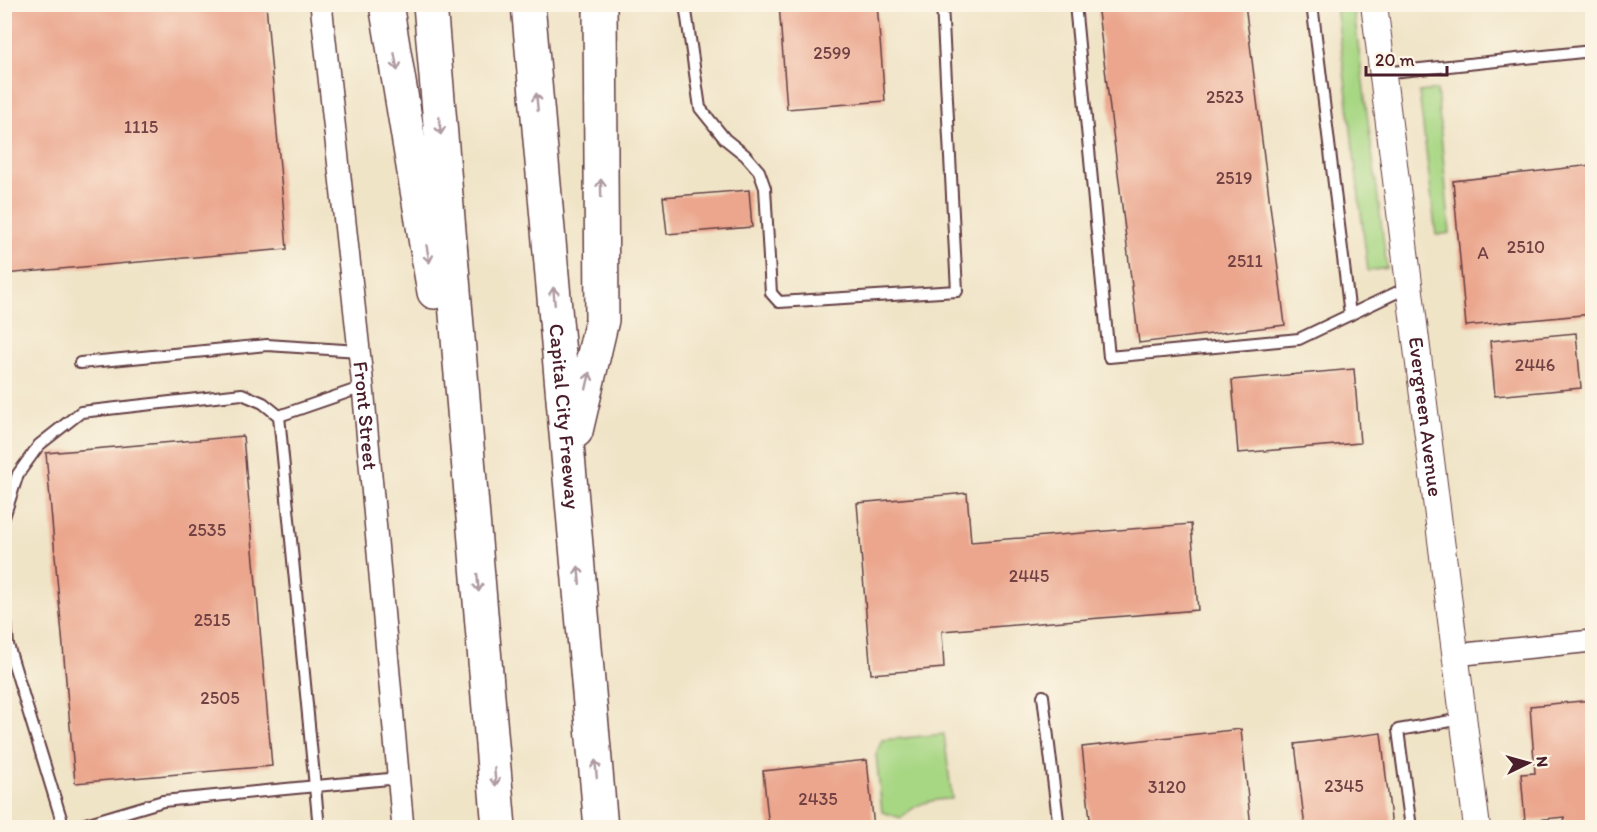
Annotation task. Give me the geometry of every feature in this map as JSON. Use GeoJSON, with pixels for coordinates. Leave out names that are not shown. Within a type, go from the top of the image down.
{"type":"FeatureCollection","features":[{"type":"Feature","properties":{"kind":"highway"},"geometry":{"type":"LineString","coordinates":[[386,4],[473,525]]}},
{"type":"Feature","properties":{"kind":"highway"},"geometry":{"type":"LineString","coordinates":[[429,4],[500,828]]}},
{"type":"Feature","properties":{"kind":"highway","name":"Capital City Freeway"},"geometry":{"type":"LineString","coordinates":[[528,4],[601,828]]}},
{"type":"Feature","properties":{"kind":"highway"},"geometry":{"type":"LineString","coordinates":[[569,459],[602,320],[600,4]]}},
{"type":"Feature","properties":{"kind":"street","name":"Front Street"},"geometry":{"type":"LineString","coordinates":[[321,4],[363,387],[404,828]]}},
{"type":"Feature","properties":{"kind":"street","name":"Evergreen Avenue"},"geometry":{"type":"LineString","coordinates":[[1374,4],[1477,828]]}},
{"type":"Feature","properties":{"kind":"street"},"geometry":{"type":"LineString","coordinates":[[1455,655],[1593,641]]}},
{"type":"Feature","properties":{"kind":"lane"},"geometry":{"type":"LineString","coordinates":[[685,4],[700,108],[725,138],[746,155],[759,171],[765,188],[771,293],[778,302],[957,291],[942,4]]}},
{"type":"Feature","properties":{"kind":"lane"},"geometry":{"type":"LineString","coordinates":[[1075,4],[1109,357],[1299,339],[1408,287]]}},
{"type":"Feature","properties":{"kind":"lane"},"geometry":{"type":"LineString","coordinates":[[1312,4],[1350,315]]}},
{"type":"Feature","properties":{"kind":"lane"},"geometry":{"type":"LineString","coordinates":[[1382,73],[1593,51]]}},
{"type":"Feature","properties":{"kind":"lane"},"geometry":{"type":"LineString","coordinates":[[80,363],[267,345],[359,351]]}},
{"type":"Feature","properties":{"kind":"lane"},"geometry":{"type":"LineString","coordinates":[[279,416],[363,387]]}},
{"type":"Feature","properties":{"kind":"lane"},"geometry":{"type":"LineString","coordinates":[[4,517],[18,474],[39,445],[81,412],[242,394],[262,403],[279,416],[319,828]]}},
{"type":"Feature","properties":{"kind":"lane"},"geometry":{"type":"LineString","coordinates":[[4,597],[8,645],[64,828]]}},
{"type":"Feature","properties":{"kind":"lane"},"geometry":{"type":"LineString","coordinates":[[1043,696],[1059,828]]}},
{"type":"Feature","properties":{"kind":"lane"},"geometry":{"type":"LineString","coordinates":[[1411,828],[1398,730],[1463,719]]}},
{"type":"Feature","properties":{"kind":"lane"},"geometry":{"type":"LineString","coordinates":[[72,828],[163,801],[399,778]]}},
{"type":"Feature","properties":{"kind":"green space"},"geometry":{"type":"Polygon","coordinates":[[[1336,5],[1353,5],[1387,268],[1368,271],[1336,5]]]}},
{"type":"Feature","properties":{"kind":"green space"},"geometry":{"type":"Polygon","coordinates":[[[1437,90],[1450,233],[1436,235],[1419,92],[1437,90]]]}},
{"type":"Feature","properties":{"kind":"green space"},"geometry":{"type":"Polygon","coordinates":[[[944,734],[952,799],[924,803],[901,818],[882,812],[876,754],[882,740],[944,734]]]}},
{"type":"Feature","properties":{"kind":"building"},"geometry":{"type":"Polygon","coordinates":[[[4,4],[266,4],[287,249],[4,274],[4,4]]]}},
{"type":"Feature","properties":{"kind":"building"},"geometry":{"type":"Polygon","coordinates":[[[779,4],[877,4],[885,101],[787,109],[779,4]]]}},
{"type":"Feature","properties":{"kind":"building"},"geometry":{"type":"Polygon","coordinates":[[[1097,4],[1245,4],[1285,325],[1139,343],[1097,4]]]}},
{"type":"Feature","properties":{"kind":"building"},"geometry":{"type":"Polygon","coordinates":[[[1592,165],[1592,314],[1466,326],[1453,181],[1592,165]]]}},
{"type":"Feature","properties":{"kind":"building"},"geometry":{"type":"Polygon","coordinates":[[[749,190],[752,227],[667,234],[663,197],[749,190]]]}},
{"type":"Feature","properties":{"kind":"building"},"geometry":{"type":"Polygon","coordinates":[[[1576,333],[1581,388],[1495,396],[1490,341],[1576,333]]]}},
{"type":"Feature","properties":{"kind":"building"},"geometry":{"type":"Polygon","coordinates":[[[1354,369],[1360,443],[1238,453],[1232,380],[1354,369]]]}},
{"type":"Feature","properties":{"kind":"building"},"geometry":{"type":"Polygon","coordinates":[[[243,436],[272,766],[75,783],[46,453],[243,436]]]}},
{"type":"Feature","properties":{"kind":"building"},"geometry":{"type":"Polygon","coordinates":[[[967,493],[971,542],[1191,524],[1198,610],[942,631],[944,668],[871,674],[857,503],[967,493]]]}},
{"type":"Feature","properties":{"kind":"building"},"geometry":{"type":"Polygon","coordinates":[[[1592,700],[1592,828],[1565,828],[1564,817],[1525,821],[1521,774],[1535,773],[1530,706],[1592,700]]]}},
{"type":"Feature","properties":{"kind":"building"},"geometry":{"type":"Polygon","coordinates":[[[1241,729],[1251,828],[1091,828],[1082,747],[1241,729]]]}},
{"type":"Feature","properties":{"kind":"building"},"geometry":{"type":"Polygon","coordinates":[[[1381,733],[1392,828],[1305,828],[1295,744],[1381,733]]]}},
{"type":"Feature","properties":{"kind":"building"},"geometry":{"type":"Polygon","coordinates":[[[867,760],[874,828],[769,828],[763,771],[867,760]]]}}]}
